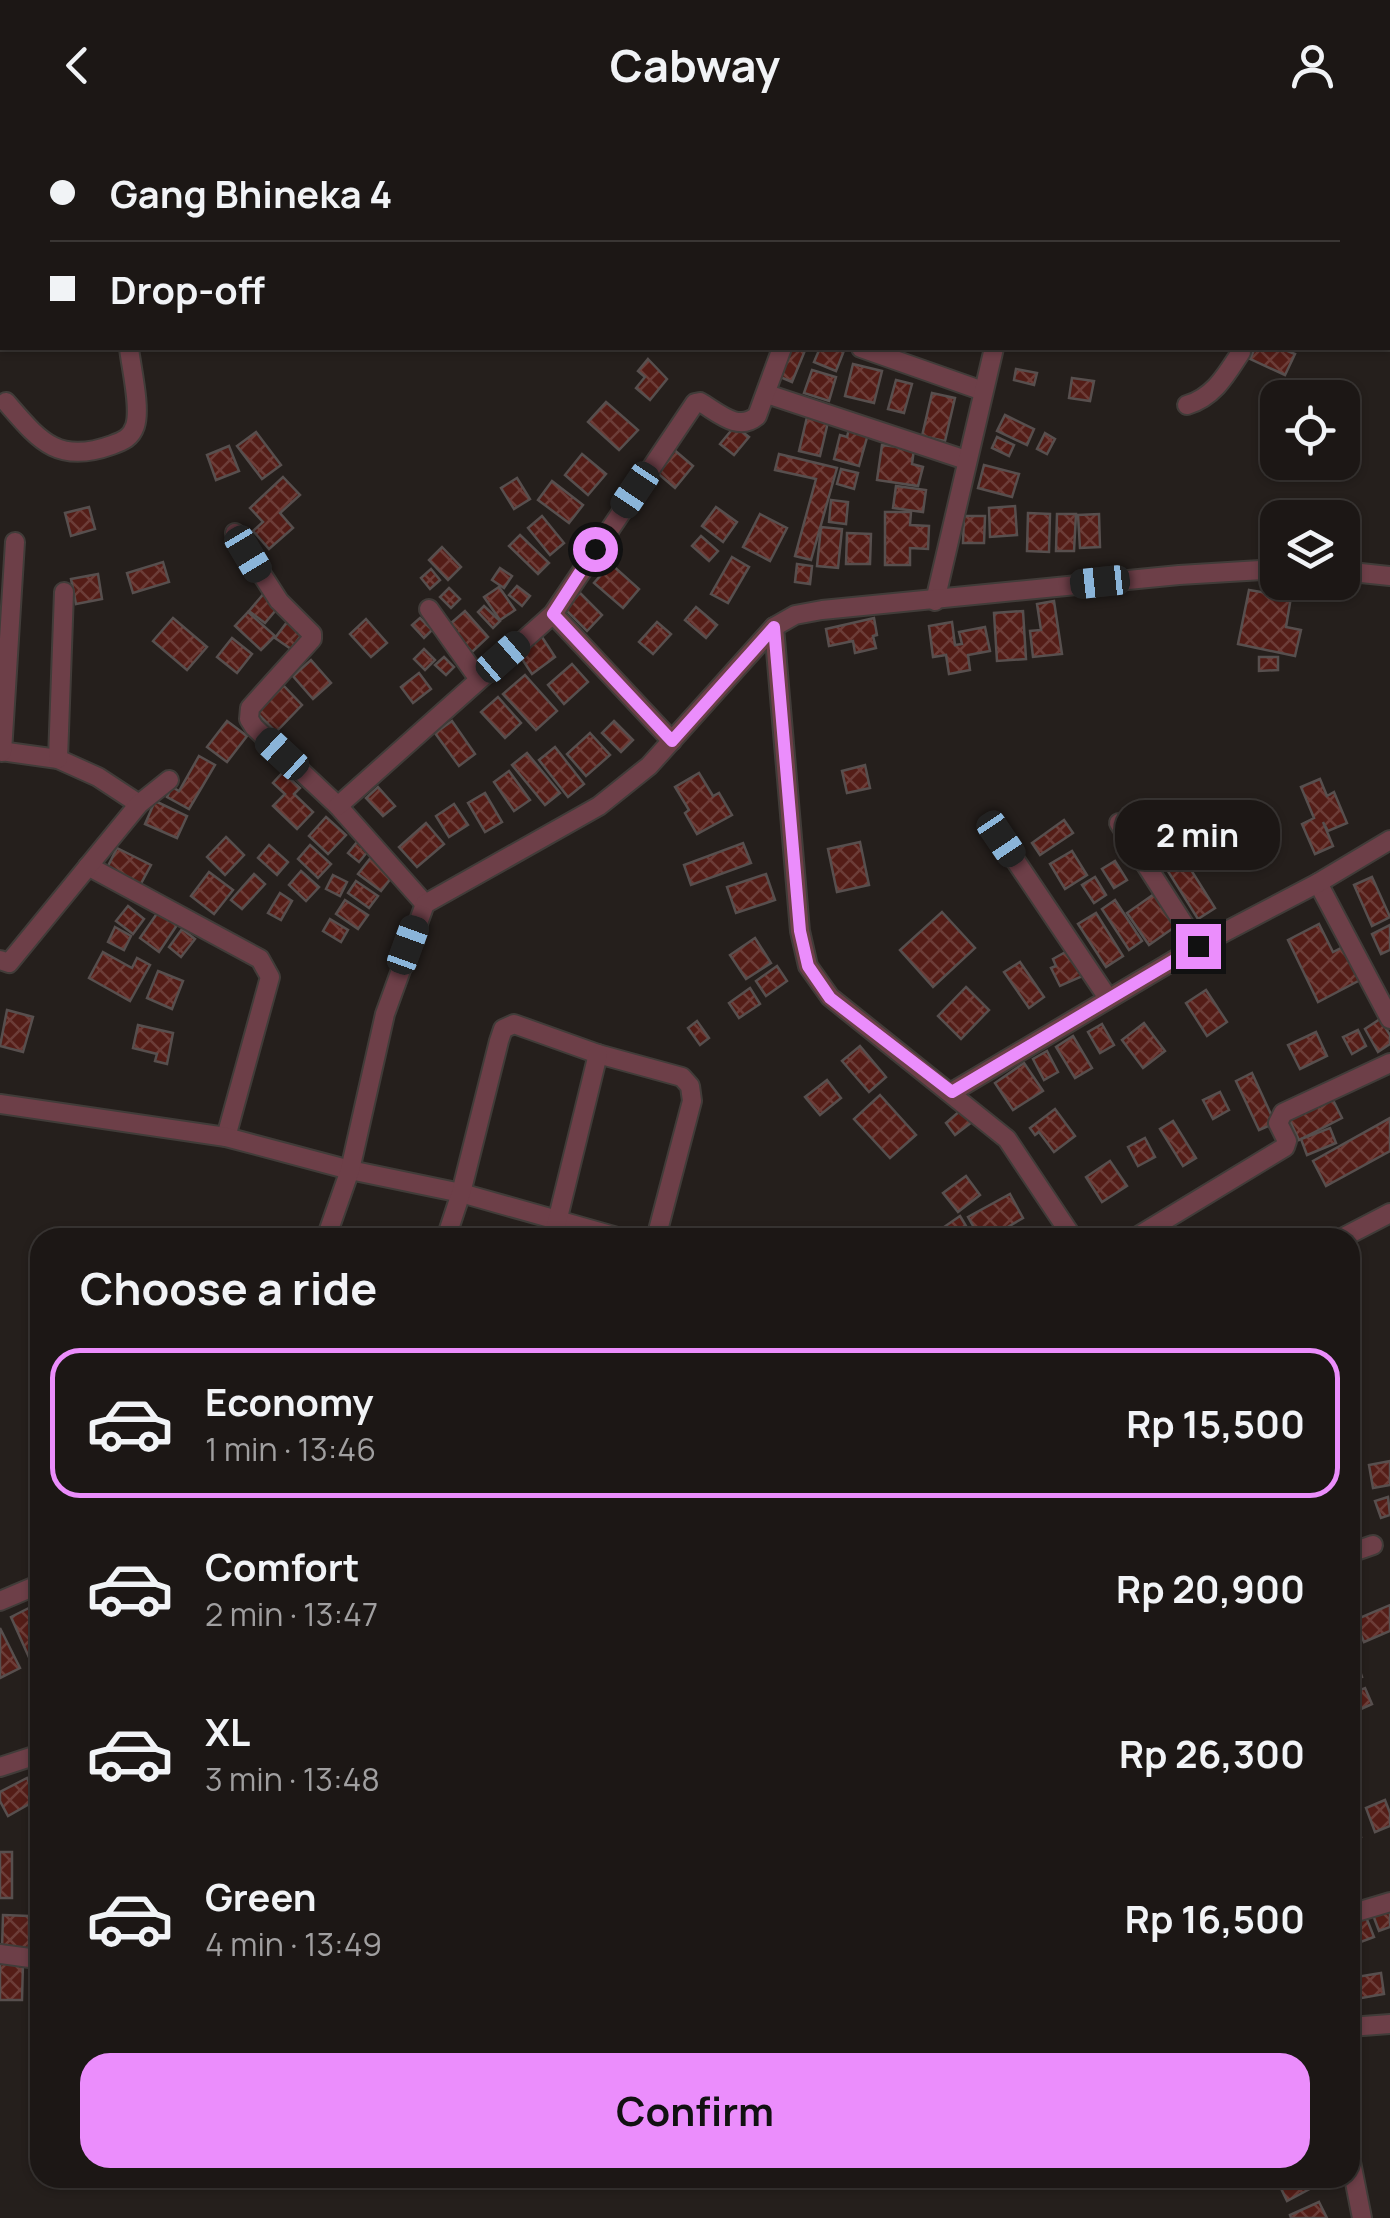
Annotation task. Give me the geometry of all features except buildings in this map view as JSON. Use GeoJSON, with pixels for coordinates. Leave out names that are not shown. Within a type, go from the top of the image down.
{"type":"FeatureCollection","features":[{"type":"Feature","properties":{"kind":"street"},"geometry":{"type":"LineString","coordinates":[[6,402],[38,438],[63,451],[100,449],[127,439],[137,416],[129,350]]}},
{"type":"Feature","properties":{"kind":"street"},"geometry":{"type":"LineString","coordinates":[[338,806],[553,614],[695,403],[700,402],[740,424],[748,424],[757,416],[781,350]]}},
{"type":"Feature","properties":{"kind":"street"},"geometry":{"type":"LineString","coordinates":[[866,350],[983,390]]}},
{"type":"Feature","properties":{"kind":"street"},"geometry":{"type":"LineString","coordinates":[[936,601],[993,350]]}},
{"type":"Feature","properties":{"kind":"street"},"geometry":{"type":"LineString","coordinates":[[1187,406],[1203,400],[1219,385],[1239,350]]}},
{"type":"Feature","properties":{"kind":"street"},"geometry":{"type":"LineString","coordinates":[[767,394],[966,460]]}},
{"type":"Feature","properties":{"kind":"street"},"geometry":{"type":"LineString","coordinates":[[235,532],[279,601],[312,630],[312,640],[250,708],[249,719],[338,806],[425,904]]}},
{"type":"Feature","properties":{"kind":"street"},"geometry":{"type":"LineString","coordinates":[[15,542],[1,751],[58,759],[98,777],[140,804]]}},
{"type":"Feature","properties":{"kind":"street"},"geometry":{"type":"LineString","coordinates":[[330,1228],[350,1170],[384,1014],[425,904],[600,806],[649,766],[774,627],[795,615],[822,610],[1140,578],[1260,571]]}},
{"type":"Feature","properties":{"kind":"street"},"geometry":{"type":"LineString","coordinates":[[1360,574],[1390,576]]}},
{"type":"Feature","properties":{"kind":"street"},"geometry":{"type":"LineString","coordinates":[[58,759],[64,592]]}},
{"type":"Feature","properties":{"kind":"street"},"geometry":{"type":"LineString","coordinates":[[429,610],[478,678]]}},
{"type":"Feature","properties":{"kind":"street"},"geometry":{"type":"LineString","coordinates":[[553,614],[672,741]]}},
{"type":"Feature","properties":{"kind":"street"},"geometry":{"type":"LineString","coordinates":[[774,627],[800,931],[808,966],[830,998],[1007,1139],[1066,1228]]}},
{"type":"Feature","properties":{"kind":"street"},"geometry":{"type":"LineString","coordinates":[[0,960],[9,963],[140,804],[169,780]]}},
{"type":"Feature","properties":{"kind":"street"},"geometry":{"type":"LineString","coordinates":[[1119,823],[1198,946]]}},
{"type":"Feature","properties":{"kind":"street"},"geometry":{"type":"LineString","coordinates":[[1001,839],[1108,998]]}},
{"type":"Feature","properties":{"kind":"street"},"geometry":{"type":"LineString","coordinates":[[952,1092],[1198,946],[1390,840]]}},
{"type":"Feature","properties":{"kind":"street"},"geometry":{"type":"LineString","coordinates":[[88,866],[260,959],[270,977],[226,1137]]}},
{"type":"Feature","properties":{"kind":"street"},"geometry":{"type":"LineString","coordinates":[[1318,883],[1390,1019]]}},
{"type":"Feature","properties":{"kind":"street"},"geometry":{"type":"LineString","coordinates":[[449,1228],[502,1029],[514,1024],[598,1054],[669,1072],[682,1077],[690,1086],[692,1101],[659,1228]]}},
{"type":"Feature","properties":{"kind":"street"},"geometry":{"type":"LineString","coordinates":[[556,1228],[598,1054]]}},
{"type":"Feature","properties":{"kind":"street"},"geometry":{"type":"LineString","coordinates":[[1151,1228],[1285,1147],[1278,1123],[1283,1112],[1390,1063]]}},
{"type":"Feature","properties":{"kind":"street"},"geometry":{"type":"LineString","coordinates":[[0,1104],[226,1137],[350,1170],[461,1193],[553,1228]]}},
{"type":"Feature","properties":{"kind":"street"},"geometry":{"type":"LineString","coordinates":[[1360,1229],[1390,1213]]}},
{"type":"Feature","properties":{"kind":"street"},"geometry":{"type":"LineString","coordinates":[[1360,1550],[1373,1545]]}},
{"type":"Feature","properties":{"kind":"street"},"geometry":{"type":"LineString","coordinates":[[0,1601],[30,1588]]}},
{"type":"Feature","properties":{"kind":"street"},"geometry":{"type":"LineString","coordinates":[[0,1767],[30,1757]]}},
{"type":"Feature","properties":{"kind":"street"},"geometry":{"type":"LineString","coordinates":[[1360,1911],[1390,1902]]}},
{"type":"Feature","properties":{"kind":"street"},"geometry":{"type":"LineString","coordinates":[[0,1954],[30,1958]]}},
{"type":"Feature","properties":{"kind":"street"},"geometry":{"type":"LineString","coordinates":[[1360,2026],[1390,2024]]}},
{"type":"Feature","properties":{"kind":"street"},"geometry":{"type":"LineString","coordinates":[[1356,2188],[1362,2218]]}},
{"type":"Feature","properties":{"kind":"route"},"geometry":{"type":"LineString","coordinates":[[595,549],[553,614],[672,741],[774,627],[800,931],[808,966],[830,998],[952,1092],[1198,946]]}}]}
